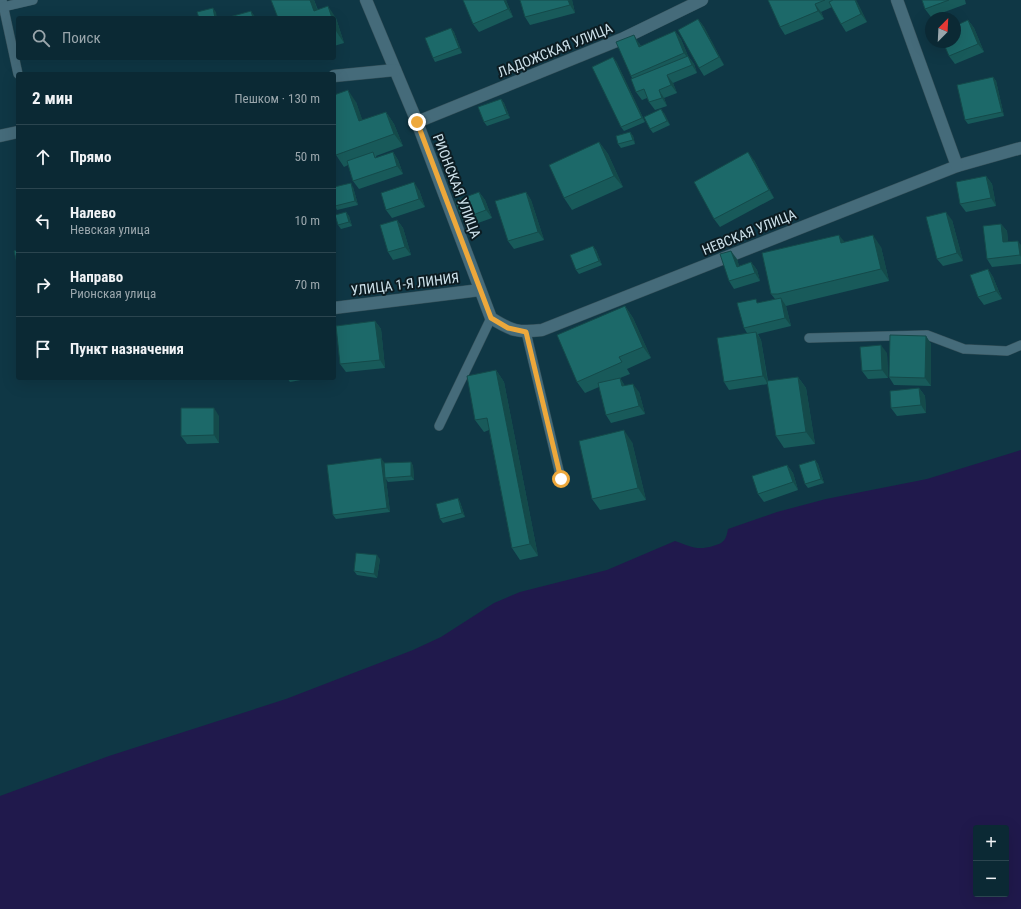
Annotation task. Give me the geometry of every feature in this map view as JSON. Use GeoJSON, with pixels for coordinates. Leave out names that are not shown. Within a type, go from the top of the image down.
{"type":"FeatureCollection","features":[{"type":"Feature","properties":{"kind":"street","name":"РИОНСКАЯ УЛИЦА"},"geometry":{"type":"LineString","coordinates":[[366,0],[417,122],[491,318]]}},
{"type":"Feature","properties":{"kind":"street","name":"ЛАДОЖСКАЯ УЛИЦА"},"geometry":{"type":"LineString","coordinates":[[417,122],[624,38],[702,0]]}},
{"type":"Feature","properties":{"kind":"street"},"geometry":{"type":"LineString","coordinates":[[897,0],[957,166]]}},
{"type":"Feature","properties":{"kind":"street"},"geometry":{"type":"LineString","coordinates":[[336,76],[395,70]]}},
{"type":"Feature","properties":{"kind":"street"},"geometry":{"type":"LineString","coordinates":[[0,136],[16,132]]}},
{"type":"Feature","properties":{"kind":"street","name":"НЕВСКАЯ УЛИЦА"},"geometry":{"type":"LineString","coordinates":[[491,318],[508,328],[526,332],[542,330],[957,166],[1021,148]]}},
{"type":"Feature","properties":{"kind":"street","name":"УЛИЦА 1-Я ЛИНИЯ"},"geometry":{"type":"LineString","coordinates":[[336,308],[480,290]]}},
{"type":"Feature","properties":{"kind":"lane"},"geometry":{"type":"LineString","coordinates":[[18,72],[2,3],[33,0]]}},
{"type":"Feature","properties":{"kind":"lane"},"geometry":{"type":"LineString","coordinates":[[439,426],[491,318]]}},
{"type":"Feature","properties":{"kind":"lane"},"geometry":{"type":"LineString","coordinates":[[526,332],[561,479]]}},
{"type":"Feature","properties":{"kind":"lane"},"geometry":{"type":"LineString","coordinates":[[809,338],[927,335],[964,349],[1007,351],[1021,344]]}},
{"type":"Feature","properties":{"kind":"shaded area"},"geometry":{"type":"Polygon","coordinates":[[[1021,450],[1021,909],[0,909],[0,796],[109,756],[286,699],[413,650],[441,637],[494,603],[520,592],[607,570],[675,541],[698,548],[717,545],[724,540],[728,529],[777,512],[826,499],[927,479],[1021,450]]]}},
{"type":"Feature","properties":{"kind":"building"},"geometry":{"type":"Polygon","coordinates":[[[271,0],[310,0],[314,11],[328,6],[331,16],[277,16],[271,0]]]}},
{"type":"Feature","properties":{"kind":"building"},"geometry":{"type":"Polygon","coordinates":[[[463,0],[504,0],[508,9],[473,24],[463,0]]]}},
{"type":"Feature","properties":{"kind":"building"},"geometry":{"type":"Polygon","coordinates":[[[520,0],[568,0],[570,5],[525,17],[520,0]]]}},
{"type":"Feature","properties":{"kind":"building"},"geometry":{"type":"Polygon","coordinates":[[[768,0],[825,0],[815,4],[818,11],[780,27],[768,0]]]}},
{"type":"Feature","properties":{"kind":"building"},"geometry":{"type":"Polygon","coordinates":[[[833,0],[855,0],[861,14],[841,24],[829,2],[833,0]]]}},
{"type":"Feature","properties":{"kind":"building"},"geometry":{"type":"Polygon","coordinates":[[[922,0],[949,0],[925,9],[922,0]]]}},
{"type":"Feature","properties":{"kind":"building"},"geometry":{"type":"Polygon","coordinates":[[[213,8],[215,16],[198,16],[197,12],[213,8]]]}},
{"type":"Feature","properties":{"kind":"building"},"geometry":{"type":"Polygon","coordinates":[[[251,11],[252,16],[233,16],[251,11]]]}},
{"type":"Feature","properties":{"kind":"building"},"geometry":{"type":"Polygon","coordinates":[[[698,19],[719,57],[699,68],[678,30],[698,19]]]}},
{"type":"Feature","properties":{"kind":"building"},"geometry":{"type":"Polygon","coordinates":[[[968,20],[978,44],[949,56],[946,48],[961,48],[961,23],[968,20]]]}},
{"type":"Feature","properties":{"kind":"building"},"geometry":{"type":"Polygon","coordinates":[[[451,28],[459,48],[433,58],[425,38],[451,28]]]}},
{"type":"Feature","properties":{"kind":"building"},"geometry":{"type":"Polygon","coordinates":[[[675,31],[684,53],[631,76],[616,42],[634,35],[639,47],[675,31]]]}},
{"type":"Feature","properties":{"kind":"building"},"geometry":{"type":"Polygon","coordinates":[[[688,56],[692,65],[667,75],[671,85],[659,90],[662,98],[649,102],[644,89],[636,92],[631,79],[688,56]]]}},
{"type":"Feature","properties":{"kind":"building"},"geometry":{"type":"Polygon","coordinates":[[[613,57],[642,118],[621,127],[592,67],[613,57]]]}},
{"type":"Feature","properties":{"kind":"building"},"geometry":{"type":"Polygon","coordinates":[[[993,77],[1002,112],[965,120],[957,85],[993,77]]]}},
{"type":"Feature","properties":{"kind":"building"},"geometry":{"type":"Polygon","coordinates":[[[348,90],[359,121],[386,112],[394,134],[336,155],[336,94],[348,90]]]}},
{"type":"Feature","properties":{"kind":"building"},"geometry":{"type":"Polygon","coordinates":[[[501,99],[507,114],[484,122],[478,107],[501,99]]]}},
{"type":"Feature","properties":{"kind":"building"},"geometry":{"type":"Polygon","coordinates":[[[661,109],[667,121],[650,129],[644,117],[661,109]]]}},
{"type":"Feature","properties":{"kind":"building"},"geometry":{"type":"Polygon","coordinates":[[[630,132],[633,140],[618,144],[616,136],[630,132]]]}},
{"type":"Feature","properties":{"kind":"building"},"geometry":{"type":"Polygon","coordinates":[[[599,142],[614,176],[564,198],[549,165],[599,142]]]}},
{"type":"Feature","properties":{"kind":"building"},"geometry":{"type":"Polygon","coordinates":[[[373,152],[375,158],[393,152],[397,166],[353,181],[347,161],[373,152]]]}},
{"type":"Feature","properties":{"kind":"building"},"geometry":{"type":"Polygon","coordinates":[[[748,152],[769,190],[714,219],[694,182],[748,152]]]}},
{"type":"Feature","properties":{"kind":"building"},"geometry":{"type":"Polygon","coordinates":[[[986,176],[991,198],[960,204],[956,182],[986,176]]]}},
{"type":"Feature","properties":{"kind":"building"},"geometry":{"type":"Polygon","coordinates":[[[414,182],[419,199],[386,210],[381,193],[414,182]]]}},
{"type":"Feature","properties":{"kind":"building"},"geometry":{"type":"Polygon","coordinates":[[[351,183],[355,201],[336,206],[336,187],[351,183]]]}},
{"type":"Feature","properties":{"kind":"building"},"geometry":{"type":"Polygon","coordinates":[[[479,192],[486,210],[462,219],[455,201],[479,192]]]}},
{"type":"Feature","properties":{"kind":"building"},"geometry":{"type":"Polygon","coordinates":[[[526,192],[538,232],[508,241],[495,201],[526,192]]]}},
{"type":"Feature","properties":{"kind":"building"},"geometry":{"type":"Polygon","coordinates":[[[346,212],[349,222],[338,225],[336,215],[346,212]]]}},
{"type":"Feature","properties":{"kind":"building"},"geometry":{"type":"Polygon","coordinates":[[[946,212],[957,253],[937,259],[926,217],[946,212]]]}},
{"type":"Feature","properties":{"kind":"building"},"geometry":{"type":"Polygon","coordinates":[[[397,220],[405,247],[388,252],[380,225],[397,220]]]}},
{"type":"Feature","properties":{"kind":"building"},"geometry":{"type":"Polygon","coordinates":[[[1001,224],[1003,242],[1018,241],[1020,255],[987,259],[983,226],[1001,224]]]}},
{"type":"Feature","properties":{"kind":"building"},"geometry":{"type":"Polygon","coordinates":[[[839,235],[841,243],[873,235],[881,269],[778,294],[771,294],[762,253],[839,235]]]}},
{"type":"Feature","properties":{"kind":"building"},"geometry":{"type":"Polygon","coordinates":[[[593,246],[599,261],[576,270],[570,255],[593,246]]]}},
{"type":"Feature","properties":{"kind":"building"},"geometry":{"type":"Polygon","coordinates":[[[731,251],[737,267],[751,262],[755,273],[729,281],[720,254],[731,251]]]}},
{"type":"Feature","properties":{"kind":"building"},"geometry":{"type":"Polygon","coordinates":[[[988,269],[996,291],[978,297],[970,275],[988,269]]]}},
{"type":"Feature","properties":{"kind":"building"},"geometry":{"type":"Polygon","coordinates":[[[781,298],[785,318],[744,328],[737,303],[756,299],[757,303],[781,298]]]}},
{"type":"Feature","properties":{"kind":"building"},"geometry":{"type":"Polygon","coordinates":[[[625,306],[643,347],[619,357],[622,362],[577,382],[557,335],[625,306]]]}},
{"type":"Feature","properties":{"kind":"building"},"geometry":{"type":"Polygon","coordinates":[[[375,321],[380,360],[340,364],[336,326],[375,321]]]}},
{"type":"Feature","properties":{"kind":"building"},"geometry":{"type":"Polygon","coordinates":[[[756,332],[763,376],[724,382],[717,338],[756,332]]]}},
{"type":"Feature","properties":{"kind":"building"},"geometry":{"type":"Polygon","coordinates":[[[890,335],[926,336],[925,378],[889,377],[890,335]]]}},
{"type":"Feature","properties":{"kind":"building"},"geometry":{"type":"Polygon","coordinates":[[[881,345],[882,370],[862,371],[860,347],[881,345]]]}},
{"type":"Feature","properties":{"kind":"building"},"geometry":{"type":"Polygon","coordinates":[[[496,370],[530,544],[512,548],[487,418],[475,420],[467,376],[496,370]]]}},
{"type":"Feature","properties":{"kind":"building"},"geometry":{"type":"Polygon","coordinates":[[[798,377],[806,432],[776,436],[767,381],[798,377]]]}},
{"type":"Feature","properties":{"kind":"building"},"geometry":{"type":"Polygon","coordinates":[[[620,378],[622,386],[633,384],[639,406],[606,415],[598,383],[620,378]]]}},
{"type":"Feature","properties":{"kind":"building"},"geometry":{"type":"Polygon","coordinates":[[[919,388],[921,405],[891,408],[890,391],[919,388]]]}},
{"type":"Feature","properties":{"kind":"building"},"geometry":{"type":"Polygon","coordinates":[[[181,408],[214,408],[214,435],[181,436],[181,408]]]}},
{"type":"Feature","properties":{"kind":"building"},"geometry":{"type":"Polygon","coordinates":[[[624,430],[638,488],[592,499],[579,441],[624,430]]]}},
{"type":"Feature","properties":{"kind":"building"},"geometry":{"type":"Polygon","coordinates":[[[381,458],[387,508],[333,515],[327,465],[381,458]]]}},
{"type":"Feature","properties":{"kind":"building"},"geometry":{"type":"Polygon","coordinates":[[[815,460],[821,479],[805,484],[799,465],[815,460]]]}},
{"type":"Feature","properties":{"kind":"building"},"geometry":{"type":"Polygon","coordinates":[[[411,462],[411,476],[385,478],[384,463],[411,462]]]}},
{"type":"Feature","properties":{"kind":"building"},"geometry":{"type":"Polygon","coordinates":[[[787,465],[793,482],[758,494],[752,476],[787,465]]]}},
{"type":"Feature","properties":{"kind":"building"},"geometry":{"type":"Polygon","coordinates":[[[458,498],[462,513],[440,519],[436,504],[458,498]]]}},
{"type":"Feature","properties":{"kind":"building"},"geometry":{"type":"Polygon","coordinates":[[[356,553],[377,555],[374,574],[354,571],[356,553]]]}},
{"type":"Feature","properties":{"kind":"route"},"geometry":{"type":"LineString","coordinates":[[417,122],[491,318],[508,328],[526,332],[561,479]]}}]}
